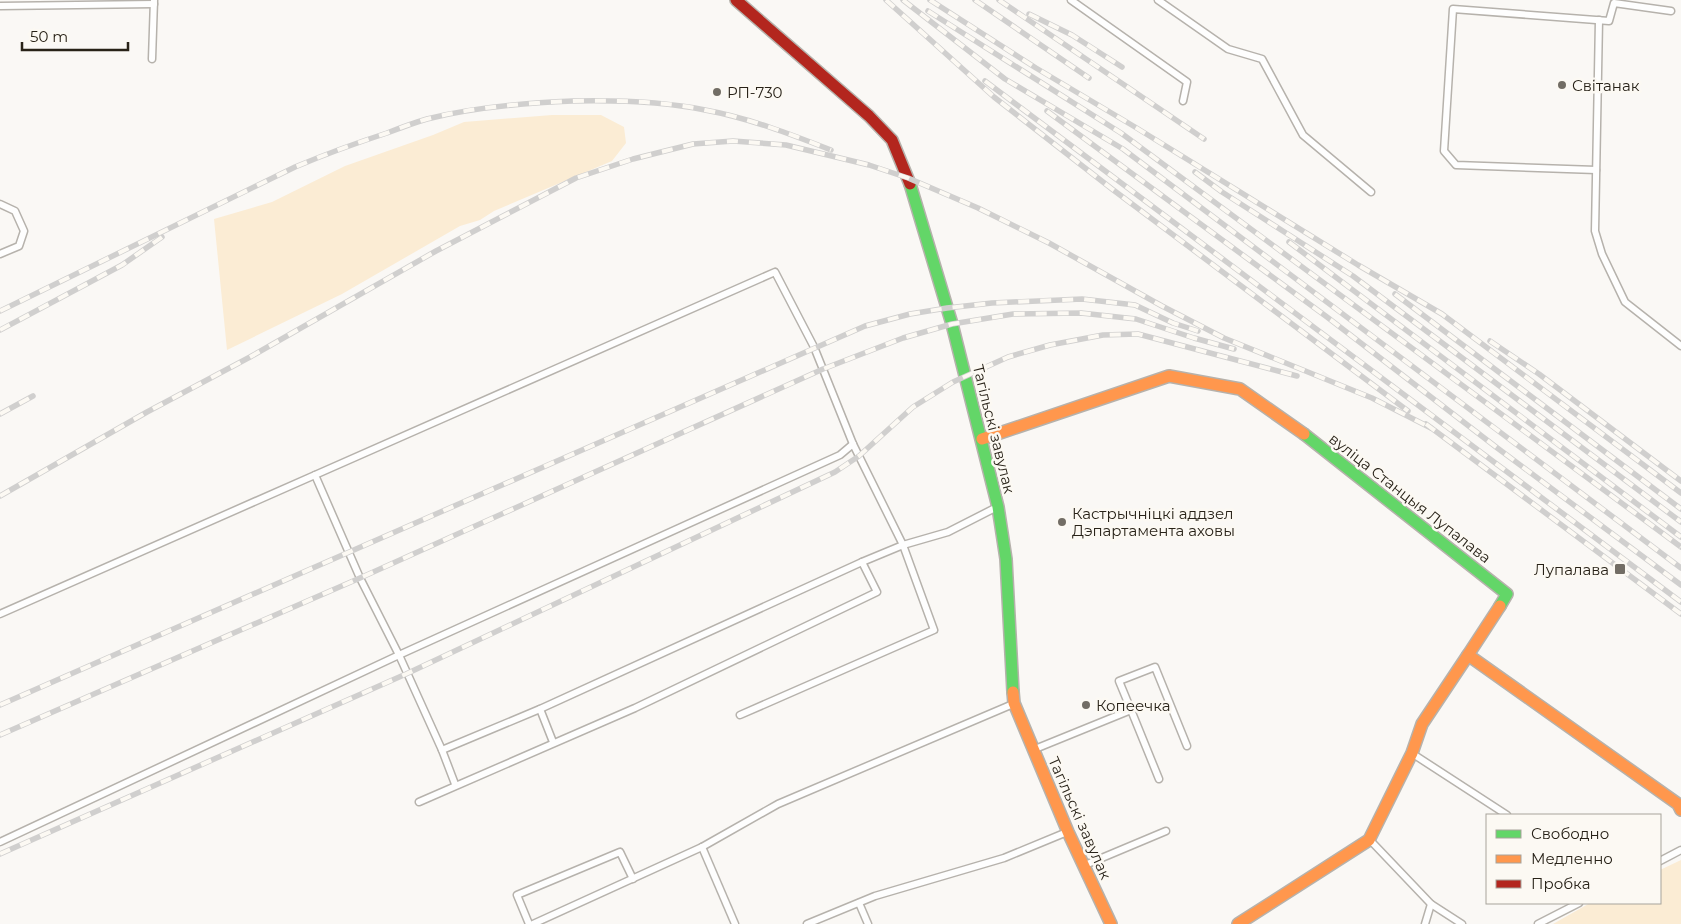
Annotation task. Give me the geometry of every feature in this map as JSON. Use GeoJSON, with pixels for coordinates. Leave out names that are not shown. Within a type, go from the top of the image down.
{"type":"FeatureCollection","features":[{"type":"Feature","properties":{"kind":"street","name":"Тагільскі завулак"},"geometry":{"type":"LineString","coordinates":[[736,0],[869,116],[892,140],[908,178],[942,288],[998,507],[1006,559],[1014,703],[1068,832],[1111,924]]}},
{"type":"Feature","properties":{"kind":"street","name":"вуліца Станцыя Лупалава"},"geometry":{"type":"LineString","coordinates":[[982,439],[1169,376],[1240,389],[1298,429],[1507,594],[1468,655]]}},
{"type":"Feature","properties":{"kind":"street"},"geometry":{"type":"LineString","coordinates":[[1238,924],[1369,840],[1412,753],[1422,724],[1468,655],[1678,804],[1681,810]]}},
{"type":"Feature","properties":{"kind":"lane"},"geometry":{"type":"LineString","coordinates":[[1071,0],[1186,82],[1183,101]]}},
{"type":"Feature","properties":{"kind":"lane"},"geometry":{"type":"LineString","coordinates":[[1158,0],[1228,49],[1262,59],[1303,135],[1371,192]]}},
{"type":"Feature","properties":{"kind":"lane"},"geometry":{"type":"LineString","coordinates":[[0,6],[154,2],[152,59]]}},
{"type":"Feature","properties":{"kind":"lane"},"geometry":{"type":"LineString","coordinates":[[1596,170],[1456,165],[1444,151],[1453,9],[1609,21],[1614,3],[1671,11]]}},
{"type":"Feature","properties":{"kind":"lane"},"geometry":{"type":"LineString","coordinates":[[1599,20],[1594,231],[1602,254],[1625,302],[1681,346]]}},
{"type":"Feature","properties":{"kind":"lane"},"geometry":{"type":"LineString","coordinates":[[0,204],[16,211],[24,231],[19,246],[0,254]]}},
{"type":"Feature","properties":{"kind":"lane"},"geometry":{"type":"LineString","coordinates":[[0,614],[775,272],[823,369],[853,444],[903,545],[934,630],[740,715]]}},
{"type":"Feature","properties":{"kind":"lane"},"geometry":{"type":"LineString","coordinates":[[0,842],[399,655],[840,455],[853,444]]}},
{"type":"Feature","properties":{"kind":"lane"},"geometry":{"type":"LineString","coordinates":[[315,474],[360,578],[399,655],[456,784]]}},
{"type":"Feature","properties":{"kind":"lane"},"geometry":{"type":"LineString","coordinates":[[442,750],[540,709],[862,562],[903,545],[948,532],[998,507]]}},
{"type":"Feature","properties":{"kind":"lane"},"geometry":{"type":"LineString","coordinates":[[419,802],[456,784],[635,708],[877,592],[862,562]]}},
{"type":"Feature","properties":{"kind":"lane"},"geometry":{"type":"LineString","coordinates":[[1159,779],[1120,682],[1155,667],[1187,746]]}},
{"type":"Feature","properties":{"kind":"lane"},"geometry":{"type":"LineString","coordinates":[[633,879],[620,852],[518,896],[531,924],[633,879],[702,847],[778,804],[1014,703]]}},
{"type":"Feature","properties":{"kind":"lane"},"geometry":{"type":"LineString","coordinates":[[540,709],[554,742]]}},
{"type":"Feature","properties":{"kind":"lane"},"geometry":{"type":"LineString","coordinates":[[1034,749],[1131,710]]}},
{"type":"Feature","properties":{"kind":"lane"},"geometry":{"type":"LineString","coordinates":[[1412,753],[1505,814]]}},
{"type":"Feature","properties":{"kind":"lane"},"geometry":{"type":"LineString","coordinates":[[1084,865],[1166,831]]}},
{"type":"Feature","properties":{"kind":"lane"},"geometry":{"type":"LineString","coordinates":[[806,924],[875,896],[1004,858],[1068,832]]}},
{"type":"Feature","properties":{"kind":"lane"},"geometry":{"type":"LineString","coordinates":[[1369,840],[1431,904],[1462,924]]}},
{"type":"Feature","properties":{"kind":"lane"},"geometry":{"type":"LineString","coordinates":[[702,847],[735,924]]}},
{"type":"Feature","properties":{"kind":"lane"},"geometry":{"type":"LineString","coordinates":[[1661,860],[1681,850]]}},
{"type":"Feature","properties":{"kind":"lane"},"geometry":{"type":"LineString","coordinates":[[859,903],[868,924]]}},
{"type":"Feature","properties":{"kind":"lane"},"geometry":{"type":"LineString","coordinates":[[1425,924],[1431,904]]}},
{"type":"Feature","properties":{"kind":"lane"},"geometry":{"type":"LineString","coordinates":[[1538,924],[1577,904]]}},
{"type":"Feature","properties":{"kind":"shaded area"},"geometry":{"type":"Polygon","coordinates":[[[552,115],[601,115],[624,127],[626,143],[612,161],[494,211],[480,220],[460,226],[342,294],[227,350],[214,219],[272,202],[345,166],[464,122],[552,115]]]}},
{"type":"Feature","properties":{"kind":"shaded area"},"geometry":{"type":"Polygon","coordinates":[[[1681,860],[1681,924],[1553,924],[1588,904],[1661,904],[1661,870],[1681,860]]]}},
{"type":"Feature","properties":{"kind":"railway"},"geometry":{"type":"LineString","coordinates":[[886,0],[994,97],[1112,189],[1408,411]]}},
{"type":"Feature","properties":{"kind":"railway"},"geometry":{"type":"LineString","coordinates":[[903,0],[1005,79],[1123,149],[1681,568]]}},
{"type":"Feature","properties":{"kind":"railway"},"geometry":{"type":"LineString","coordinates":[[930,0],[1036,68],[1358,265],[1442,314],[1681,493]]}},
{"type":"Feature","properties":{"kind":"railway"},"geometry":{"type":"LineString","coordinates":[[975,0],[1089,78]]}},
{"type":"Feature","properties":{"kind":"railway"},"geometry":{"type":"LineString","coordinates":[[999,0],[1204,139]]}},
{"type":"Feature","properties":{"kind":"railway"},"geometry":{"type":"LineString","coordinates":[[928,11],[1121,133],[1681,547]]}},
{"type":"Feature","properties":{"kind":"railway"},"geometry":{"type":"LineString","coordinates":[[1029,14],[1072,35],[1122,67]]}},
{"type":"Feature","properties":{"kind":"railway"},"geometry":{"type":"LineString","coordinates":[[985,81],[1681,602]]}},
{"type":"Feature","properties":{"kind":"railway"},"geometry":{"type":"LineString","coordinates":[[0,311],[295,167],[412,124],[463,111],[518,104],[573,101],[656,103],[689,107],[737,117],[785,132],[831,150]]}},
{"type":"Feature","properties":{"kind":"railway"},"geometry":{"type":"LineString","coordinates":[[1047,111],[1327,317],[1496,447],[1681,585]]}},
{"type":"Feature","properties":{"kind":"railway"},"geometry":{"type":"LineString","coordinates":[[0,496],[436,251],[576,178],[633,159],[693,144],[733,141],[786,145],[869,165],[908,178],[978,208],[1049,243],[1224,338],[1372,398],[1431,428]]}},
{"type":"Feature","properties":{"kind":"railway"},"geometry":{"type":"LineString","coordinates":[[1195,172],[1222,192],[1353,276],[1681,522]]}},
{"type":"Feature","properties":{"kind":"railway"},"geometry":{"type":"LineString","coordinates":[[0,330],[122,265],[162,237]]}},
{"type":"Feature","properties":{"kind":"railway"},"geometry":{"type":"LineString","coordinates":[[1289,242],[1681,537]]}},
{"type":"Feature","properties":{"kind":"railway"},"geometry":{"type":"LineString","coordinates":[[1395,294],[1681,509]]}},
{"type":"Feature","properties":{"kind":"railway"},"geometry":{"type":"LineString","coordinates":[[0,705],[865,326],[910,314],[947,308],[992,303],[1082,299],[1135,305],[1173,323],[1198,331]]}},
{"type":"Feature","properties":{"kind":"railway"},"geometry":{"type":"LineString","coordinates":[[0,735],[360,578],[823,369],[903,338],[952,324],[1013,314],[1081,313],[1136,319],[1234,349]]}},
{"type":"Feature","properties":{"kind":"railway"},"geometry":{"type":"LineString","coordinates":[[0,854],[406,674],[835,472],[859,456],[913,407],[953,382],[1008,357],[1050,345],[1103,335],[1138,334],[1297,376]]}},
{"type":"Feature","properties":{"kind":"railway"},"geometry":{"type":"LineString","coordinates":[[1490,341],[1539,374],[1681,481]]}},
{"type":"Feature","properties":{"kind":"railway"},"geometry":{"type":"LineString","coordinates":[[0,414],[33,396]]}},
{"type":"Feature","properties":{"kind":"railway"},"geometry":{"type":"LineString","coordinates":[[1426,424],[1681,614]]}},
{"type":"Feature","properties":{"kind":"traffic: fast"},"geometry":{"type":"LineString","coordinates":[[910,184],[952,324],[998,507],[1006,559],[1013,692]]}},
{"type":"Feature","properties":{"kind":"traffic: fast"},"geometry":{"type":"LineString","coordinates":[[1304,434],[1507,594],[1500,606]]}},
{"type":"Feature","properties":{"kind":"traffic: slow"},"geometry":{"type":"LineString","coordinates":[[982,439],[1169,376],[1240,389],[1304,434]]}},
{"type":"Feature","properties":{"kind":"traffic: slow"},"geometry":{"type":"LineString","coordinates":[[1500,606],[1468,655],[1678,804],[1681,810]]}},
{"type":"Feature","properties":{"kind":"traffic: slow"},"geometry":{"type":"LineString","coordinates":[[1238,924],[1369,840],[1412,753],[1422,724],[1468,655]]}},
{"type":"Feature","properties":{"kind":"traffic: slow"},"geometry":{"type":"LineString","coordinates":[[1013,692],[1014,703],[1068,832],[1111,924]]}},
{"type":"Feature","properties":{"kind":"traffic: jam"},"geometry":{"type":"LineString","coordinates":[[736,0],[869,116],[892,140],[910,184]]}},
{"type":"Feature","properties":{"kind":"place","name":"Світанак"},"geometry":{"type":"Point","coordinates":[1562,85]}},
{"type":"Feature","properties":{"kind":"place","name":"РП-730"},"geometry":{"type":"Point","coordinates":[717,92]}},
{"type":"Feature","properties":{"kind":"place","name":"Кастрычніцкі аддзел Дэпартамента аховы"},"geometry":{"type":"Point","coordinates":[1062,522]}},
{"type":"Feature","properties":{"kind":"place","name":"Лупалава"},"geometry":{"type":"Point","coordinates":[1620,569]}},
{"type":"Feature","properties":{"kind":"place","name":"Копеечка"},"geometry":{"type":"Point","coordinates":[1086,705]}}]}
